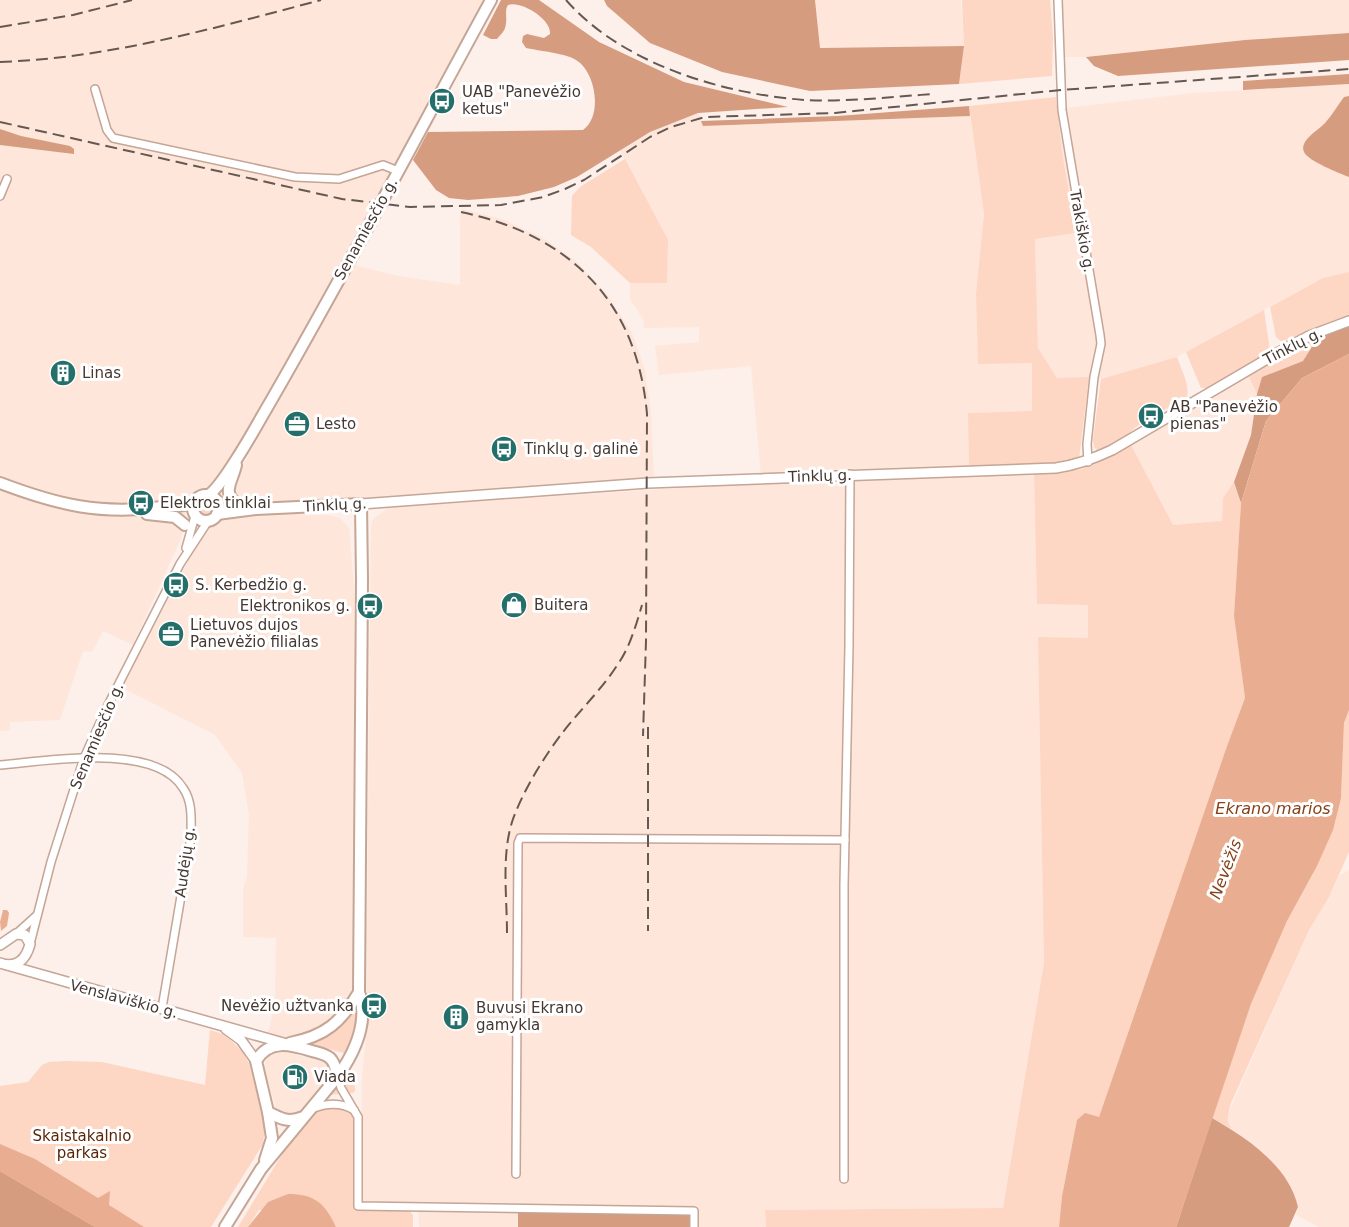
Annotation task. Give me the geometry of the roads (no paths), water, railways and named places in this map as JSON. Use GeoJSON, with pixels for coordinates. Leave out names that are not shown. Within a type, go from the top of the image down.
{"type":"FeatureCollection","features":[{"type":"Feature","properties":{"kind":"main road","name":"Senamiesčio g."},"geometry":{"type":"LineString","coordinates":[[215,510],[237,461],[286,376],[491,0]]}},
{"type":"Feature","properties":{"kind":"main road","name":"Tinklų g."},"geometry":{"type":"LineString","coordinates":[[215,510],[361,504],[648,483],[1056,468],[1088,462],[1112,450],[1286,348],[1309,336],[1349,321]]}},
{"type":"Feature","properties":{"kind":"main road","name":"Senamiesčio g."},"geometry":{"type":"LineString","coordinates":[[195,511],[199,497],[207,496],[215,490],[237,461]]}},
{"type":"Feature","properties":{"kind":"main road","name":"Senamiesčio g."},"geometry":{"type":"LineString","coordinates":[[237,461],[228,491],[229,496],[240,506]]}},
{"type":"Feature","properties":{"kind":"main road"},"geometry":{"type":"LineString","coordinates":[[0,483],[65,504],[95,510],[195,511],[201,520],[215,510],[213,498],[207,496]]}},
{"type":"Feature","properties":{"kind":"main road"},"geometry":{"type":"LineString","coordinates":[[225,1227],[261,1169],[350,1059],[360,1028],[362,1001],[359,992],[361,504]]}},
{"type":"Feature","properties":{"kind":"main road","name":"Tinklų g."},"geometry":{"type":"LineString","coordinates":[[215,510],[240,506],[256,509]]}},
{"type":"Feature","properties":{"kind":"main road"},"geometry":{"type":"LineString","coordinates":[[124,510],[135,514],[170,515],[180,519],[185,525]]}},
{"type":"Feature","properties":{"kind":"main road"},"geometry":{"type":"LineString","coordinates":[[0,945],[16,934],[25,935],[30,944],[24,959],[17,964],[3,964]]}},
{"type":"Feature","properties":{"kind":"main road"},"geometry":{"type":"LineString","coordinates":[[24,959],[30,972]]}},
{"type":"Feature","properties":{"kind":"main road","name":"Venslaviškio g."},"geometry":{"type":"LineString","coordinates":[[3,964],[287,1044]]}},
{"type":"Feature","properties":{"kind":"main road"},"geometry":{"type":"LineString","coordinates":[[261,1169],[272,1138],[256,1061],[260,1053],[268,1048],[316,1036],[330,1028],[345,1014],[359,992]]}},
{"type":"Feature","properties":{"kind":"main road","name":"Venslaviškio g."},"geometry":{"type":"LineString","coordinates":[[219,1024],[241,1040],[256,1061]]}},
{"type":"Feature","properties":{"kind":"main road"},"geometry":{"type":"LineString","coordinates":[[287,1044],[326,1055],[332,1060],[338,1076]]}},
{"type":"Feature","properties":{"kind":"main road"},"geometry":{"type":"LineString","coordinates":[[268,1112],[289,1121],[306,1114]]}},
{"type":"Feature","properties":{"kind":"street","name":"Trakiškio g."},"geometry":{"type":"LineString","coordinates":[[1058,0],[1062,110],[1101,344],[1094,377],[1087,444],[1088,462]]}},
{"type":"Feature","properties":{"kind":"street"},"geometry":{"type":"LineString","coordinates":[[95,89],[107,130],[113,138],[295,177],[339,179],[383,165],[398,171]]}},
{"type":"Feature","properties":{"kind":"street"},"geometry":{"type":"LineString","coordinates":[[0,196],[7,179]]}},
{"type":"Feature","properties":{"kind":"street"},"geometry":{"type":"LineString","coordinates":[[844,1179],[845,840],[850,474]]}},
{"type":"Feature","properties":{"kind":"street","name":"Senamiesčio g."},"geometry":{"type":"LineString","coordinates":[[181,560],[215,510]]}},
{"type":"Feature","properties":{"kind":"street","name":"Senamiesčio g."},"geometry":{"type":"LineString","coordinates":[[30,944],[36,916],[84,758],[181,560],[191,535],[195,511]]}},
{"type":"Feature","properties":{"kind":"street","name":"Senamiesčio g."},"geometry":{"type":"LineString","coordinates":[[181,560],[186,537],[185,525]]}},
{"type":"Feature","properties":{"kind":"street","name":"Audėjų g."},"geometry":{"type":"LineString","coordinates":[[0,765],[84,758],[114,759],[155,765],[168,771],[184,788],[191,812],[191,837],[162,1008]]}},
{"type":"Feature","properties":{"kind":"street"},"geometry":{"type":"LineString","coordinates":[[516,1173],[518,843],[520,838],[845,840]]}},
{"type":"Feature","properties":{"kind":"street"},"geometry":{"type":"LineString","coordinates":[[16,934],[36,916]]}},
{"type":"Feature","properties":{"kind":"street"},"geometry":{"type":"LineString","coordinates":[[338,1076],[341,1088],[358,1117],[358,1206],[694,1211],[694,1227]]}},
{"type":"Feature","properties":{"kind":"street"},"geometry":{"type":"LineString","coordinates":[[306,1114],[325,1104],[339,1104],[357,1112]]}},
{"type":"Feature","properties":{"kind":"water","name":"Ekrano marios"},"geometry":{"type":"Polygon","coordinates":[[[1349,354],[1349,710],[1344,723],[1341,798],[1333,830],[1317,866],[1287,921],[1251,1004],[1176,1227],[1059,1227],[1062,1196],[1077,1120],[1085,1113],[1099,1117],[1245,698],[1234,616],[1241,503],[1266,421],[1302,378],[1349,354]]]}},
{"type":"Feature","properties":{"kind":"water"},"geometry":{"type":"Polygon","coordinates":[[[3,910],[9,913],[7,926],[1,931],[0,922],[3,910]]]}},
{"type":"Feature","properties":{"kind":"water"},"geometry":{"type":"Polygon","coordinates":[[[0,1144],[35,1159],[98,1198],[110,1191],[109,1205],[144,1227],[95,1227],[0,1171],[0,1144]]]}},
{"type":"Feature","properties":{"kind":"water"},"geometry":{"type":"Polygon","coordinates":[[[288,1194],[305,1196],[318,1202],[328,1212],[336,1227],[248,1227],[268,1202],[288,1194]]]}},
{"type":"Feature","properties":{"kind":"railway"},"geometry":{"type":"LineString","coordinates":[[0,27],[73,15],[132,0]]}},
{"type":"Feature","properties":{"kind":"railway"},"geometry":{"type":"LineString","coordinates":[[0,62],[82,55],[122,48],[202,31],[321,0]]}},
{"type":"Feature","properties":{"kind":"railway"},"geometry":{"type":"LineString","coordinates":[[566,0],[615,42],[676,72],[708,83],[773,97],[805,100],[853,100],[933,94]]}},
{"type":"Feature","properties":{"kind":"railway"},"geometry":{"type":"LineString","coordinates":[[0,122],[342,199],[410,207],[501,205],[543,197],[565,189],[584,180],[650,137],[671,127],[705,117],[835,113],[1061,90],[1349,69]]}},
{"type":"Feature","properties":{"kind":"railway"},"geometry":{"type":"LineString","coordinates":[[461,212],[500,223],[535,237],[565,256],[591,279],[612,306],[629,338],[641,374],[647,414],[646,641],[643,736]]}},
{"type":"Feature","properties":{"kind":"railway"},"geometry":{"type":"LineString","coordinates":[[507,933],[507,846],[513,819],[535,774],[556,742],[605,682],[622,657],[642,605]]}},
{"type":"Feature","properties":{"kind":"railway"},"geometry":{"type":"LineString","coordinates":[[648,727],[648,931]]}},
{"type":"Feature","properties":{"kind":"place","name":"UAB \"Panevėžio ketus\""},"geometry":{"type":"Point","coordinates":[442,101]}},
{"type":"Feature","properties":{"kind":"place","name":"Linas"},"geometry":{"type":"Point","coordinates":[63,373]}},
{"type":"Feature","properties":{"kind":"place","name":"AB \"Panevėžio pienas\""},"geometry":{"type":"Point","coordinates":[1151,416]}},
{"type":"Feature","properties":{"kind":"place","name":"Lesto"},"geometry":{"type":"Point","coordinates":[297,424]}},
{"type":"Feature","properties":{"kind":"place","name":"Tinklų g. galinė"},"geometry":{"type":"Point","coordinates":[504,449]}},
{"type":"Feature","properties":{"kind":"place","name":"Elektros tinklai"},"geometry":{"type":"Point","coordinates":[141,503]}},
{"type":"Feature","properties":{"kind":"place","name":"S. Kerbedžio g."},"geometry":{"type":"Point","coordinates":[176,585]}},
{"type":"Feature","properties":{"kind":"place","name":"Buitera"},"geometry":{"type":"Point","coordinates":[514,605]}},
{"type":"Feature","properties":{"kind":"place","name":"Elektronikos g."},"geometry":{"type":"Point","coordinates":[370,606]}},
{"type":"Feature","properties":{"kind":"place","name":"Lietuvos dujos Panevėžio filialas"},"geometry":{"type":"Point","coordinates":[171,634]}},
{"type":"Feature","properties":{"kind":"place","name":"Nevėžio užtvanka"},"geometry":{"type":"Point","coordinates":[374,1006]}},
{"type":"Feature","properties":{"kind":"place","name":"Buvusi Ekrano gamykla"},"geometry":{"type":"Point","coordinates":[456,1017]}},
{"type":"Feature","properties":{"kind":"place","name":"Viada"},"geometry":{"type":"Point","coordinates":[295,1077]}},
{"type":"Feature","properties":{"kind":"water label","name":"Nevėžis"},"geometry":{"type":"Point","coordinates":[1225,869]}},
{"type":"Feature","properties":{"kind":"park label","name":"Skaistakalnio parkas"},"geometry":{"type":"Point","coordinates":[82,1144]}}]}
